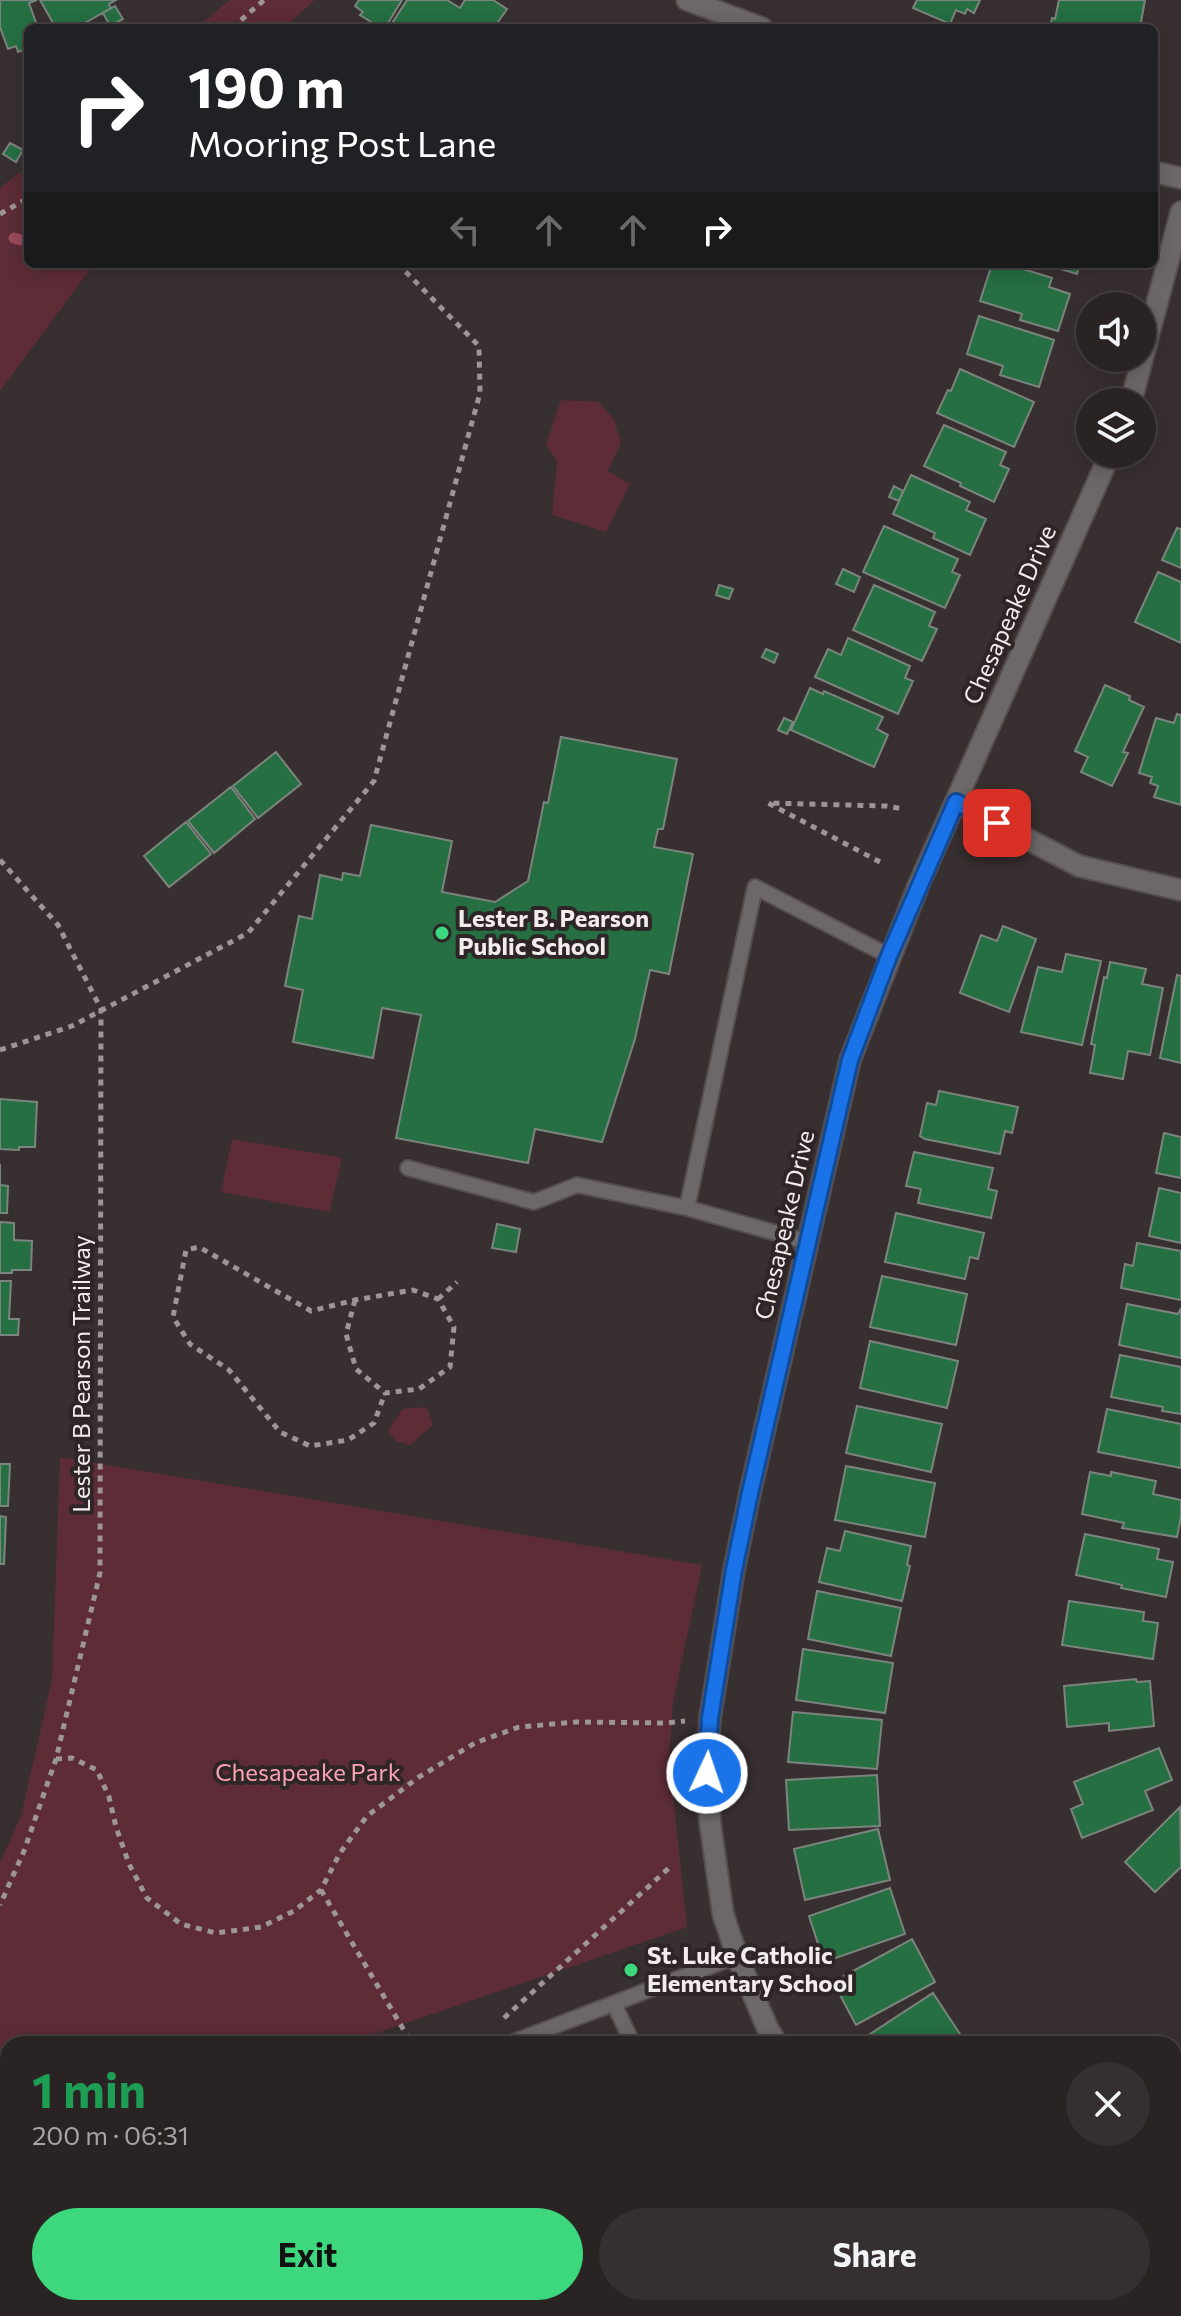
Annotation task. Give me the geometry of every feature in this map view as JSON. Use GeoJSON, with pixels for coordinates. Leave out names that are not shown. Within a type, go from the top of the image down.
{"type":"FeatureCollection","features":[{"type":"Feature","properties":{"kind":"street"},"geometry":{"type":"LineString","coordinates":[[687,0],[751,24]]}},
{"type":"Feature","properties":{"kind":"street"},"geometry":{"type":"LineString","coordinates":[[1158,173],[1181,178]]}},
{"type":"Feature","properties":{"kind":"street"},"geometry":{"type":"LineString","coordinates":[[1135,388],[1181,212]]}},
{"type":"Feature","properties":{"kind":"street","name":"Chesapeake Drive"},"geometry":{"type":"LineString","coordinates":[[772,2036],[737,1956],[723,1914],[710,1822],[707,1773],[710,1718],[747,1508],[850,1060],[889,956],[1104,468]]}},
{"type":"Feature","properties":{"kind":"street"},"geometry":{"type":"LineString","coordinates":[[956,802],[1079,866],[1181,890]]}},
{"type":"Feature","properties":{"kind":"lane"},"geometry":{"type":"LineString","coordinates":[[687,1208],[755,887],[889,956]]}},
{"type":"Feature","properties":{"kind":"lane"},"geometry":{"type":"LineString","coordinates":[[408,1168],[534,1202],[577,1185],[687,1208],[808,1242]]}},
{"type":"Feature","properties":{"kind":"lane"},"geometry":{"type":"LineString","coordinates":[[529,2036],[737,1956]]}},
{"type":"Feature","properties":{"kind":"lane"},"geometry":{"type":"LineString","coordinates":[[614,2004],[629,2036]]}},
{"type":"Feature","properties":{"kind":"lane"},"geometry":{"type":"LineString","coordinates":[[548,2029],[551,2036]]}},
{"type":"Feature","properties":{"kind":"path"},"geometry":{"type":"LineString","coordinates":[[237,24],[264,0]]}},
{"type":"Feature","properties":{"kind":"path"},"geometry":{"type":"LineString","coordinates":[[0,214],[24,200]]}},
{"type":"Feature","properties":{"kind":"path"},"geometry":{"type":"LineString","coordinates":[[0,1050],[72,1026],[248,933],[374,781],[480,393],[479,346],[402,268]]}},
{"type":"Feature","properties":{"kind":"path"},"geometry":{"type":"LineString","coordinates":[[880,862],[768,803],[904,809]]}},
{"type":"Feature","properties":{"kind":"path","name":"Lester B Pearson Trailway"},"geometry":{"type":"LineString","coordinates":[[0,860],[58,925],[101,1009],[100,1573],[56,1759],[24,1851],[0,1905]]}},
{"type":"Feature","properties":{"kind":"path"},"geometry":{"type":"LineString","coordinates":[[355,1300],[346,1334],[356,1369],[385,1393],[419,1389],[450,1367],[454,1327],[438,1299],[413,1290],[355,1300],[311,1311],[199,1247],[186,1250],[173,1317],[190,1344],[229,1370],[280,1432],[310,1446],[348,1440],[374,1423],[385,1393]]}},
{"type":"Feature","properties":{"kind":"path"},"geometry":{"type":"LineString","coordinates":[[438,1299],[457,1282]]}},
{"type":"Feature","properties":{"kind":"path"},"geometry":{"type":"LineString","coordinates":[[56,1759],[72,1758],[97,1770],[109,1797],[116,1827],[147,1898],[181,1924],[216,1933],[261,1927],[294,1911],[321,1890],[340,1853],[367,1816],[419,1777],[475,1743],[519,1727],[576,1722],[666,1723],[710,1718]]}},
{"type":"Feature","properties":{"kind":"path"},"geometry":{"type":"LineString","coordinates":[[496,2024],[669,1868]]}},
{"type":"Feature","properties":{"kind":"path"},"geometry":{"type":"LineString","coordinates":[[321,1890],[407,2036]]}},
{"type":"Feature","properties":{"kind":"green space"},"geometry":{"type":"Polygon","coordinates":[[[230,0],[315,0],[288,24],[201,24],[230,0]]]}},
{"type":"Feature","properties":{"kind":"green space"},"geometry":{"type":"Polygon","coordinates":[[[24,169],[24,268],[91,268],[0,391],[0,188],[24,169]]]}},
{"type":"Feature","properties":{"kind":"green space"},"geometry":{"type":"Polygon","coordinates":[[[561,400],[599,402],[614,420],[621,443],[608,471],[630,484],[606,532],[552,515],[557,461],[546,445],[561,400]]]}},
{"type":"Feature","properties":{"kind":"green space"},"geometry":{"type":"Polygon","coordinates":[[[232,1139],[342,1158],[329,1212],[221,1192],[232,1139]]]}},
{"type":"Feature","properties":{"kind":"green space"},"geometry":{"type":"Polygon","coordinates":[[[427,1407],[433,1425],[410,1445],[395,1441],[388,1430],[403,1409],[427,1407]]]}},
{"type":"Feature","properties":{"kind":"green space","name":"Chesapeake Park"},"geometry":{"type":"Polygon","coordinates":[[[60,1457],[702,1565],[673,1703],[669,1758],[687,1927],[368,2036],[0,2036],[0,1862],[21,1816],[52,1680],[60,1457]]]}},
{"type":"Feature","properties":{"kind":"building"},"geometry":{"type":"Polygon","coordinates":[[[0,0],[37,0],[29,3],[37,24],[24,24],[24,50],[18,52],[16,46],[8,49],[0,27],[0,0]]]}},
{"type":"Feature","properties":{"kind":"building"},"geometry":{"type":"Polygon","coordinates":[[[40,0],[116,0],[109,4],[111,8],[83,24],[54,24],[40,0]]]}},
{"type":"Feature","properties":{"kind":"building"},"geometry":{"type":"Polygon","coordinates":[[[359,0],[402,0],[387,24],[375,24],[360,15],[363,12],[355,6],[359,0]]]}},
{"type":"Feature","properties":{"kind":"building"},"geometry":{"type":"Polygon","coordinates":[[[407,0],[447,0],[460,8],[465,0],[493,0],[507,9],[498,22],[502,24],[392,24],[407,0]]]}},
{"type":"Feature","properties":{"kind":"building"},"geometry":{"type":"Polygon","coordinates":[[[917,0],[980,0],[974,13],[967,9],[965,14],[956,10],[950,24],[913,8],[917,0]]]}},
{"type":"Feature","properties":{"kind":"building"},"geometry":{"type":"Polygon","coordinates":[[[1059,0],[1145,0],[1141,24],[1051,24],[1052,18],[1055,19],[1059,0]]]}},
{"type":"Feature","properties":{"kind":"building"},"geometry":{"type":"Polygon","coordinates":[[[115,6],[123,19],[109,24],[103,13],[115,6]]]}},
{"type":"Feature","properties":{"kind":"building"},"geometry":{"type":"Polygon","coordinates":[[[10,143],[23,150],[16,162],[3,154],[10,143]]]}},
{"type":"Feature","properties":{"kind":"building"},"geometry":{"type":"Polygon","coordinates":[[[991,268],[1020,268],[1052,278],[1049,287],[1070,294],[1058,331],[1020,320],[1022,314],[980,301],[991,268]]]}},
{"type":"Feature","properties":{"kind":"building"},"geometry":{"type":"Polygon","coordinates":[[[1057,268],[1079,268],[1077,274],[1057,268]]]}},
{"type":"Feature","properties":{"kind":"building"},"geometry":{"type":"Polygon","coordinates":[[[979,316],[1054,340],[1039,387],[1000,375],[1003,366],[967,354],[979,316]]]}},
{"type":"Feature","properties":{"kind":"building"},"geometry":{"type":"Polygon","coordinates":[[[960,369],[1034,402],[1014,447],[937,413],[960,369]]]}},
{"type":"Feature","properties":{"kind":"building"},"geometry":{"type":"Polygon","coordinates":[[[944,425],[1006,452],[1000,465],[1009,469],[994,502],[924,466],[944,425]]]}},
{"type":"Feature","properties":{"kind":"building"},"geometry":{"type":"Polygon","coordinates":[[[911,475],[970,502],[966,510],[986,519],[970,555],[933,538],[935,533],[893,514],[911,475]]]}},
{"type":"Feature","properties":{"kind":"building"},"geometry":{"type":"Polygon","coordinates":[[[894,486],[903,491],[899,501],[889,497],[894,486]]]}},
{"type":"Feature","properties":{"kind":"building"},"geometry":{"type":"Polygon","coordinates":[[[884,526],[958,559],[952,572],[960,575],[945,608],[863,572],[884,526]]]}},
{"type":"Feature","properties":{"kind":"building"},"geometry":{"type":"Polygon","coordinates":[[[1177,528],[1181,529],[1181,568],[1162,560],[1177,528]]]}},
{"type":"Feature","properties":{"kind":"building"},"geometry":{"type":"Polygon","coordinates":[[[843,569],[860,577],[854,592],[836,584],[843,569]]]}},
{"type":"Feature","properties":{"kind":"building"},"geometry":{"type":"Polygon","coordinates":[[[1158,572],[1181,582],[1181,643],[1135,622],[1158,572]]]}},
{"type":"Feature","properties":{"kind":"building"},"geometry":{"type":"Polygon","coordinates":[[[719,585],[733,589],[729,599],[716,595],[719,585]]]}},
{"type":"Feature","properties":{"kind":"building"},"geometry":{"type":"Polygon","coordinates":[[[874,585],[935,612],[929,626],[937,629],[922,661],[853,630],[874,585]]]}},
{"type":"Feature","properties":{"kind":"building"},"geometry":{"type":"Polygon","coordinates":[[[848,638],[910,666],[905,678],[913,681],[898,714],[815,677],[828,649],[841,655],[848,638]]]}},
{"type":"Feature","properties":{"kind":"building"},"geometry":{"type":"Polygon","coordinates":[[[766,649],[778,654],[774,663],[762,657],[766,649]]]}},
{"type":"Feature","properties":{"kind":"building"},"geometry":{"type":"Polygon","coordinates":[[[1105,685],[1130,696],[1129,700],[1144,707],[1123,752],[1128,753],[1112,786],[1081,772],[1088,757],[1075,751],[1105,685]]]}},
{"type":"Feature","properties":{"kind":"building"},"geometry":{"type":"Polygon","coordinates":[[[810,688],[883,717],[877,729],[888,735],[874,767],[791,730],[810,688]]]}},
{"type":"Feature","properties":{"kind":"building"},"geometry":{"type":"Polygon","coordinates":[[[1177,714],[1181,715],[1181,805],[1154,797],[1158,786],[1150,783],[1152,777],[1139,773],[1156,718],[1174,723],[1177,714]]]}},
{"type":"Feature","properties":{"kind":"building"},"geometry":{"type":"Polygon","coordinates":[[[784,718],[793,722],[787,734],[778,730],[784,718]]]}},
{"type":"Feature","properties":{"kind":"building"},"geometry":{"type":"Polygon","coordinates":[[[561,737],[677,759],[663,829],[658,829],[654,847],[693,854],[669,974],[650,970],[635,1039],[602,1142],[535,1129],[528,1163],[396,1138],[421,1015],[382,1008],[373,1058],[293,1042],[303,990],[285,986],[299,916],[312,919],[320,875],[342,880],[343,873],[360,876],[371,825],[452,841],[442,892],[495,902],[528,881],[561,737]]]}},
{"type":"Feature","properties":{"kind":"building"},"geometry":{"type":"Polygon","coordinates":[[[276,752],[301,784],[258,818],[233,786],[276,752]]]}},
{"type":"Feature","properties":{"kind":"building"},"geometry":{"type":"Polygon","coordinates":[[[231,787],[255,819],[214,853],[188,821],[231,787]]]}},
{"type":"Feature","properties":{"kind":"building"},"geometry":{"type":"Polygon","coordinates":[[[186,822],[211,854],[169,887],[144,856],[186,822]]]}},
{"type":"Feature","properties":{"kind":"building"},"geometry":{"type":"Polygon","coordinates":[[[1003,926],[1036,939],[1009,1012],[960,993],[981,935],[997,941],[1003,926]]]}},
{"type":"Feature","properties":{"kind":"building"},"geometry":{"type":"Polygon","coordinates":[[[1066,954],[1101,961],[1082,1045],[1021,1032],[1038,967],[1062,972],[1066,954]]]}},
{"type":"Feature","properties":{"kind":"building"},"geometry":{"type":"Polygon","coordinates":[[[1110,962],[1146,969],[1142,984],[1163,988],[1150,1055],[1128,1051],[1123,1079],[1090,1073],[1095,1045],[1091,1044],[1104,977],[1107,978],[1110,962]]]}},
{"type":"Feature","properties":{"kind":"building"},"geometry":{"type":"Polygon","coordinates":[[[1177,975],[1181,976],[1181,1063],[1160,1058],[1177,975]]]}},
{"type":"Feature","properties":{"kind":"building"},"geometry":{"type":"Polygon","coordinates":[[[939,1091],[1018,1107],[1012,1133],[1005,1131],[1000,1154],[920,1136],[927,1103],[936,1105],[939,1091]]]}},
{"type":"Feature","properties":{"kind":"building"},"geometry":{"type":"Polygon","coordinates":[[[0,1099],[37,1102],[35,1147],[0,1149],[0,1099]]]}},
{"type":"Feature","properties":{"kind":"building"},"geometry":{"type":"Polygon","coordinates":[[[1164,1133],[1181,1137],[1181,1178],[1156,1173],[1164,1133]]]}},
{"type":"Feature","properties":{"kind":"building"},"geometry":{"type":"Polygon","coordinates":[[[914,1152],[993,1168],[988,1189],[997,1191],[991,1218],[918,1203],[921,1189],[906,1186],[914,1152]]]}},
{"type":"Feature","properties":{"kind":"building"},"geometry":{"type":"Polygon","coordinates":[[[0,1185],[8,1186],[7,1213],[0,1213],[0,1185]]]}},
{"type":"Feature","properties":{"kind":"building"},"geometry":{"type":"Polygon","coordinates":[[[1159,1188],[1181,1193],[1181,1243],[1149,1236],[1159,1188]]]}},
{"type":"Feature","properties":{"kind":"building"},"geometry":{"type":"Polygon","coordinates":[[[896,1213],[984,1233],[978,1259],[970,1257],[965,1279],[885,1262],[896,1213]]]}},
{"type":"Feature","properties":{"kind":"building"},"geometry":{"type":"Polygon","coordinates":[[[0,1222],[14,1223],[14,1240],[32,1241],[31,1270],[0,1273],[0,1222]]]}},
{"type":"Feature","properties":{"kind":"building"},"geometry":{"type":"Polygon","coordinates":[[[497,1224],[520,1229],[516,1252],[492,1248],[497,1224]]]}},
{"type":"Feature","properties":{"kind":"building"},"geometry":{"type":"Polygon","coordinates":[[[1137,1243],[1181,1251],[1181,1300],[1121,1288],[1125,1264],[1133,1266],[1137,1243]]]}},
{"type":"Feature","properties":{"kind":"building"},"geometry":{"type":"Polygon","coordinates":[[[882,1276],[967,1294],[956,1345],[870,1327],[882,1276]]]}},
{"type":"Feature","properties":{"kind":"building"},"geometry":{"type":"Polygon","coordinates":[[[0,1281],[11,1281],[9,1319],[19,1319],[18,1335],[0,1335],[0,1281]]]}},
{"type":"Feature","properties":{"kind":"building"},"geometry":{"type":"Polygon","coordinates":[[[1127,1304],[1178,1314],[1181,1308],[1181,1358],[1119,1345],[1127,1304]]]}},
{"type":"Feature","properties":{"kind":"building"},"geometry":{"type":"Polygon","coordinates":[[[870,1341],[958,1361],[947,1408],[860,1388],[870,1341]]]}},
{"type":"Feature","properties":{"kind":"building"},"geometry":{"type":"Polygon","coordinates":[[[1120,1355],[1181,1367],[1181,1414],[1162,1411],[1163,1407],[1111,1397],[1120,1355]]]}},
{"type":"Feature","properties":{"kind":"building"},"geometry":{"type":"Polygon","coordinates":[[[857,1406],[942,1424],[931,1472],[846,1453],[857,1406]]]}},
{"type":"Feature","properties":{"kind":"building"},"geometry":{"type":"Polygon","coordinates":[[[1107,1409],[1181,1424],[1181,1468],[1098,1452],[1107,1409]]]}},
{"type":"Feature","properties":{"kind":"building"},"geometry":{"type":"Polygon","coordinates":[[[0,1464],[10,1464],[8,1506],[0,1506],[0,1464]]]}},
{"type":"Feature","properties":{"kind":"building"},"geometry":{"type":"Polygon","coordinates":[[[846,1466],[935,1483],[925,1537],[835,1520],[846,1466]]]}},
{"type":"Feature","properties":{"kind":"building"},"geometry":{"type":"Polygon","coordinates":[[[1090,1472],[1111,1476],[1111,1472],[1156,1481],[1153,1494],[1181,1500],[1177,1537],[1122,1528],[1124,1523],[1082,1514],[1090,1472]]]}},
{"type":"Feature","properties":{"kind":"building"},"geometry":{"type":"Polygon","coordinates":[[[0,1516],[6,1517],[4,1564],[0,1564],[0,1516]]]}},
{"type":"Feature","properties":{"kind":"building"},"geometry":{"type":"Polygon","coordinates":[[[845,1531],[911,1546],[902,1601],[819,1582],[827,1548],[840,1551],[845,1531]]]}},
{"type":"Feature","properties":{"kind":"building"},"geometry":{"type":"Polygon","coordinates":[[[1085,1534],[1159,1549],[1157,1559],[1173,1562],[1166,1597],[1076,1575],[1085,1534]]]}},
{"type":"Feature","properties":{"kind":"building"},"geometry":{"type":"Polygon","coordinates":[[[817,1591],[901,1608],[891,1656],[808,1639],[817,1591]]]}},
{"type":"Feature","properties":{"kind":"building"},"geometry":{"type":"Polygon","coordinates":[[[1069,1601],[1144,1612],[1143,1621],[1158,1623],[1153,1659],[1062,1645],[1069,1601]]]}},
{"type":"Feature","properties":{"kind":"building"},"geometry":{"type":"Polygon","coordinates":[[[803,1649],[893,1663],[885,1713],[796,1700],[803,1649]]]}},
{"type":"Feature","properties":{"kind":"building"},"geometry":{"type":"Polygon","coordinates":[[[1136,1679],[1137,1682],[1150,1681],[1154,1726],[1109,1731],[1109,1723],[1067,1727],[1064,1686],[1136,1679]]]}},
{"type":"Feature","properties":{"kind":"building"},"geometry":{"type":"Polygon","coordinates":[[[793,1712],[882,1720],[877,1769],[788,1762],[793,1712]]]}},
{"type":"Feature","properties":{"kind":"building"},"geometry":{"type":"Polygon","coordinates":[[[1159,1748],[1172,1780],[1145,1791],[1153,1810],[1082,1838],[1071,1809],[1083,1804],[1074,1782],[1159,1748]]]}},
{"type":"Feature","properties":{"kind":"building"},"geometry":{"type":"Polygon","coordinates":[[[877,1775],[880,1826],[789,1830],[786,1780],[877,1775]]]}},
{"type":"Feature","properties":{"kind":"building"},"geometry":{"type":"Polygon","coordinates":[[[1180,1807],[1181,1867],[1155,1892],[1125,1862],[1180,1807]]]}},
{"type":"Feature","properties":{"kind":"building"},"geometry":{"type":"Polygon","coordinates":[[[878,1829],[890,1880],[805,1900],[794,1849],[878,1829]]]}},
{"type":"Feature","properties":{"kind":"building"},"geometry":{"type":"Polygon","coordinates":[[[890,1888],[905,1934],[824,1962],[809,1916],[890,1888]]]}},
{"type":"Feature","properties":{"kind":"building"},"geometry":{"type":"Polygon","coordinates":[[[912,1939],[935,1982],[856,2025],[833,1982],[912,1939]]]}},
{"type":"Feature","properties":{"kind":"building"},"geometry":{"type":"Polygon","coordinates":[[[933,1993],[961,2036],[867,2036],[933,1993]]]}},
{"type":"Feature","properties":{"kind":"waterway"},"geometry":{"type":"LineString","coordinates":[[14,238],[24,241]]}},
{"type":"Feature","properties":{"kind":"place","name":"Lester B. Pearson Public School"},"geometry":{"type":"Point","coordinates":[442,933]}},
{"type":"Feature","properties":{"kind":"place","name":"St. Luke Catholic Elementary School"},"geometry":{"type":"Point","coordinates":[631,1970]}},
{"type":"Feature","properties":{"kind":"route"},"geometry":{"type":"LineString","coordinates":[[707,1773],[710,1718],[734,1570],[850,1060],[889,956],[956,802],[997,823]]}}]}
